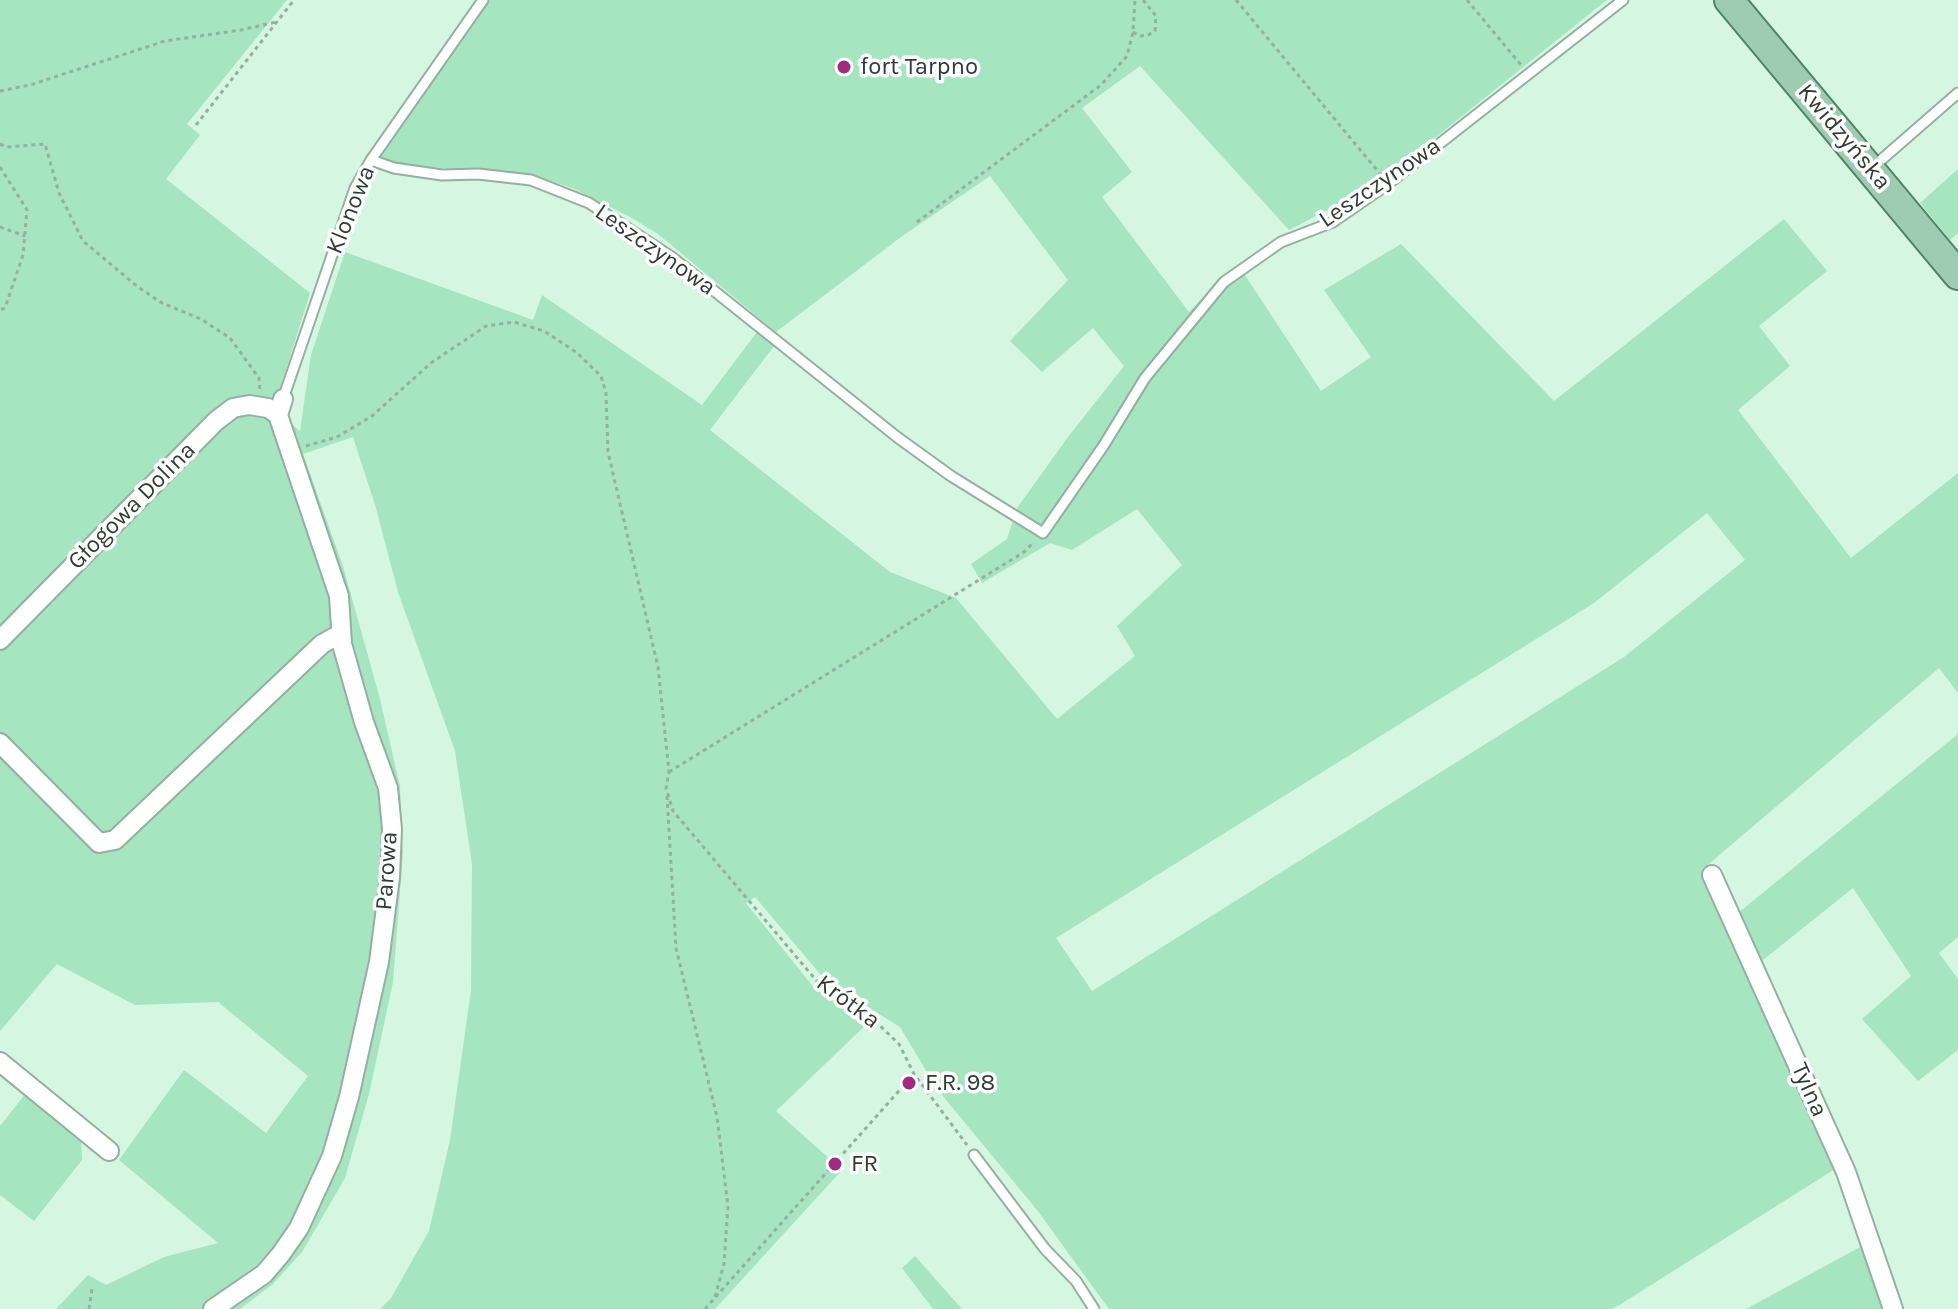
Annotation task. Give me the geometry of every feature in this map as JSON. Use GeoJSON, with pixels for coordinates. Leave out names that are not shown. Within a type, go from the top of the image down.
{"type":"FeatureCollection","features":[{"type":"Feature","properties":{"kind":"main road","name":"Kwidzyńska"},"geometry":{"type":"LineString","coordinates":[[1729,0],[1958,275]]}},
{"type":"Feature","properties":{"kind":"street","name":"Głogowa Dolina"},"geometry":{"type":"LineString","coordinates":[[0,640],[216,421],[233,408],[249,405],[277,407]]}},
{"type":"Feature","properties":{"kind":"street","name":"Parowa"},"geometry":{"type":"LineString","coordinates":[[213,1309],[264,1274],[299,1228],[332,1156],[379,962],[390,877],[392,829],[388,788],[364,722],[340,634],[339,596],[277,407]]}},
{"type":"Feature","properties":{"kind":"street"},"geometry":{"type":"LineString","coordinates":[[0,743],[99,843],[115,840],[322,644],[340,634]]}},
{"type":"Feature","properties":{"kind":"street","name":"Tylna"},"geometry":{"type":"LineString","coordinates":[[1712,875],[1846,1172],[1893,1309]]}},
{"type":"Feature","properties":{"kind":"street"},"geometry":{"type":"LineString","coordinates":[[0,1062],[109,1151]]}},
{"type":"Feature","properties":{"kind":"lane","name":"Klonowa"},"geometry":{"type":"LineString","coordinates":[[277,407],[355,188],[371,160],[483,0]]}},
{"type":"Feature","properties":{"kind":"lane","name":"Leszczynowa"},"geometry":{"type":"LineString","coordinates":[[371,160],[394,168],[442,175],[478,174],[531,180],[589,203],[673,258],[897,437],[951,476],[1043,533],[1104,445],[1145,378],[1224,282],[1281,242],[1333,222],[1388,184],[1623,0]]}},
{"type":"Feature","properties":{"kind":"lane"},"geometry":{"type":"LineString","coordinates":[[1871,169],[1958,93]]}},
{"type":"Feature","properties":{"kind":"lane"},"geometry":{"type":"LineString","coordinates":[[974,1155],[1045,1249],[1076,1281],[1094,1309]]}},
{"type":"Feature","properties":{"kind":"path"},"geometry":{"type":"LineString","coordinates":[[196,125],[294,0]]}},
{"type":"Feature","properties":{"kind":"path"},"geometry":{"type":"LineString","coordinates":[[917,222],[1101,85],[1127,56],[1133,32],[1135,0]]}},
{"type":"Feature","properties":{"kind":"path"},"geometry":{"type":"LineString","coordinates":[[1133,32],[1140,36],[1155,31],[1156,16],[1143,0]]}},
{"type":"Feature","properties":{"kind":"path"},"geometry":{"type":"LineString","coordinates":[[1236,0],[1381,175]]}},
{"type":"Feature","properties":{"kind":"path"},"geometry":{"type":"LineString","coordinates":[[1467,0],[1525,70]]}},
{"type":"Feature","properties":{"kind":"path"},"geometry":{"type":"LineString","coordinates":[[0,91],[30,85],[165,41],[276,22]]}},
{"type":"Feature","properties":{"kind":"path"},"geometry":{"type":"LineString","coordinates":[[0,144],[7,147],[45,144],[59,193],[83,241],[162,303],[201,319],[230,338],[259,378],[261,395],[277,407]]}},
{"type":"Feature","properties":{"kind":"path"},"geometry":{"type":"LineString","coordinates":[[0,167],[27,210],[23,255],[5,308],[0,310]]}},
{"type":"Feature","properties":{"kind":"path"},"geometry":{"type":"LineString","coordinates":[[0,227],[25,236]]}},
{"type":"Feature","properties":{"kind":"path"},"geometry":{"type":"LineString","coordinates":[[291,450],[337,437],[372,416],[431,363],[486,326],[514,322],[544,331],[576,352],[602,377],[606,393],[608,452],[658,667],[669,772],[666,788],[676,948],[717,1117],[728,1206],[724,1264],[715,1297]]}},
{"type":"Feature","properties":{"kind":"path"},"geometry":{"type":"LineString","coordinates":[[669,772],[1024,552],[1043,533]]}},
{"type":"Feature","properties":{"kind":"path","name":"Krótka"},"geometry":{"type":"LineString","coordinates":[[666,788],[673,811],[686,828],[821,986],[875,1021],[899,1044],[914,1074],[974,1155]]}},
{"type":"Feature","properties":{"kind":"path"},"geometry":{"type":"LineString","coordinates":[[705,1309],[914,1074]]}},
{"type":"Feature","properties":{"kind":"path"},"geometry":{"type":"LineString","coordinates":[[89,1309],[92,1289]]}},
{"type":"Feature","properties":{"kind":"green space"},"geometry":{"type":"Polygon","coordinates":[[[0,0],[287,0],[187,124],[200,135],[166,179],[310,293],[281,386],[269,406],[300,431],[311,355],[345,252],[533,320],[542,295],[702,405],[757,332],[774,346],[710,430],[890,572],[956,598],[1057,719],[1135,656],[1117,626],[1182,565],[1137,509],[1072,550],[1050,543],[982,583],[971,564],[1007,539],[1017,508],[1124,366],[1093,328],[1042,372],[1010,341],[1068,280],[990,176],[901,237],[776,332],[658,234],[572,188],[539,177],[400,165],[381,157],[490,0],[1607,0],[1376,185],[1289,230],[1140,66],[1082,108],[1132,172],[1102,197],[1189,312],[1224,276],[1239,266],[1321,391],[1371,357],[1324,290],[1401,244],[1554,401],[1784,219],[1827,271],[1759,326],[1790,366],[1738,410],[1851,558],[1958,473],[1958,693],[1939,668],[1703,869],[1727,922],[1958,734],[1958,937],[1939,953],[1958,979],[1958,1050],[1918,1081],[1862,1019],[1911,976],[1853,888],[1748,972],[1835,1169],[1612,1309],[1109,1309],[1037,1210],[937,1089],[900,1027],[826,981],[755,897],[746,903],[815,989],[868,1023],[776,1111],[842,1170],[715,1309],[380,1309],[391,1298],[429,1231],[450,1140],[471,990],[472,864],[455,751],[398,592],[353,437],[303,454],[343,566],[380,699],[400,787],[403,853],[393,982],[369,1094],[345,1178],[302,1252],[273,1284],[240,1309],[56,1309],[88,1275],[106,1285],[164,1257],[218,1243],[119,1160],[184,1070],[266,1133],[308,1076],[218,1002],[135,1005],[57,964],[0,1031],[0,0]],[[1707,513],[1594,603],[1056,938],[1092,991],[1624,657],[1745,560],[1707,513]]]}},
{"type":"Feature","properties":{"kind":"green space"},"geometry":{"type":"Polygon","coordinates":[[[1958,169],[1958,233],[1950,240],[1920,203],[1958,169]]]}},
{"type":"Feature","properties":{"kind":"green space"},"geometry":{"type":"Polygon","coordinates":[[[26,1093],[81,1139],[82,1160],[34,1221],[0,1195],[0,1126],[26,1093]]]}},
{"type":"Feature","properties":{"kind":"green space"},"geometry":{"type":"Polygon","coordinates":[[[1862,1246],[1884,1309],[1746,1309],[1862,1246]]]}},
{"type":"Feature","properties":{"kind":"green space"},"geometry":{"type":"Polygon","coordinates":[[[915,1256],[962,1309],[933,1309],[902,1268],[915,1256]]]}},
{"type":"Feature","properties":{"kind":"place","name":"fort Tarpno"},"geometry":{"type":"Point","coordinates":[844,67]}},
{"type":"Feature","properties":{"kind":"place","name":"F.R. 98"},"geometry":{"type":"Point","coordinates":[909,1083]}},
{"type":"Feature","properties":{"kind":"place","name":"FR"},"geometry":{"type":"Point","coordinates":[835,1164]}}]}
